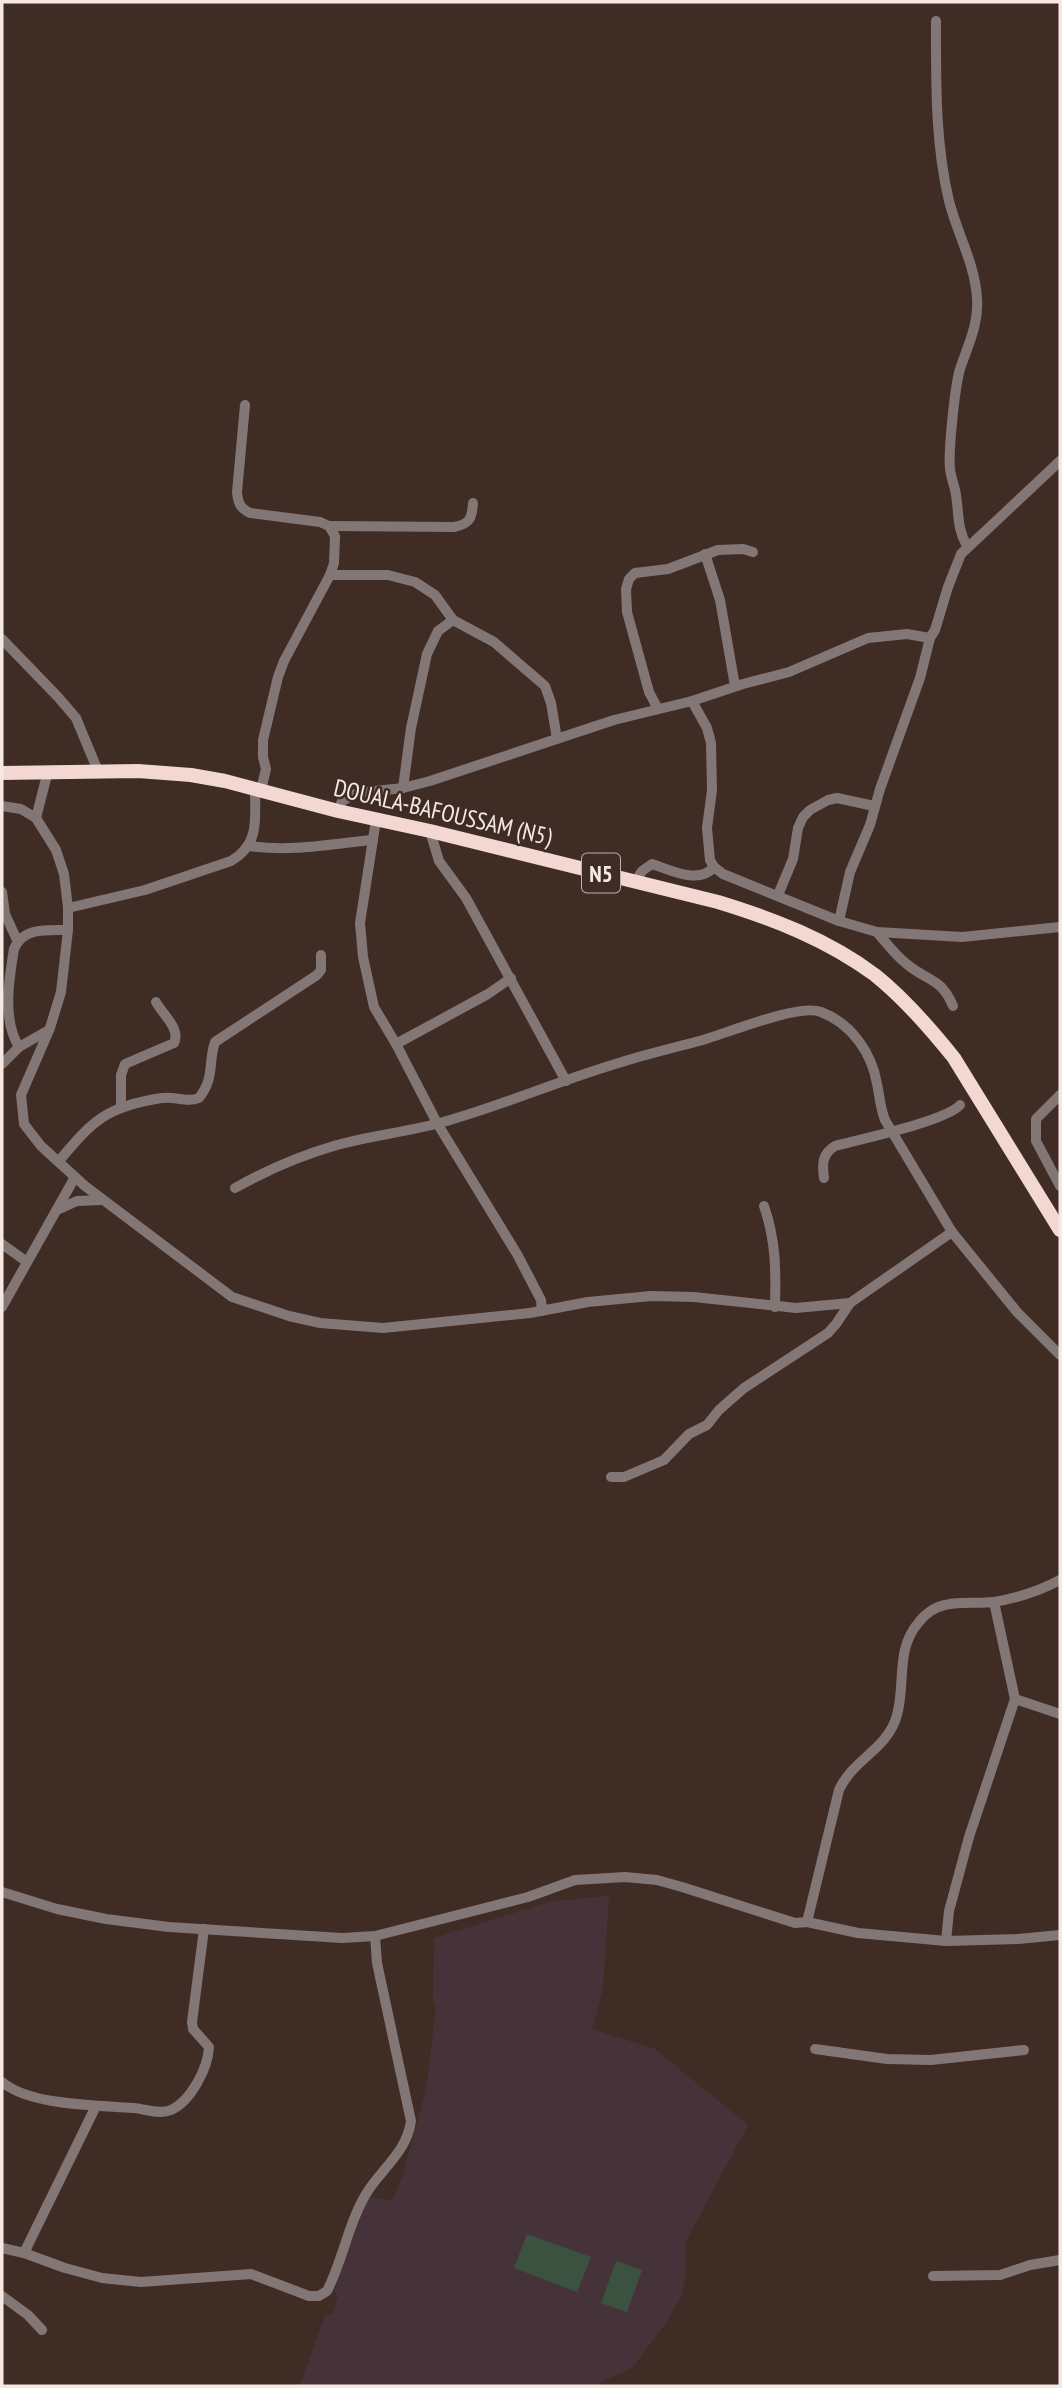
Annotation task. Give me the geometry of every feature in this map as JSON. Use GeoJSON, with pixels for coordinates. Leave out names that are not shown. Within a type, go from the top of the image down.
{"type":"FeatureCollection","features":[{"type":"Feature","properties":{"kind":"highway","name":"DOUALA-BAFOUSSAM (N5)"},"geometry":{"type":"LineString","coordinates":[[2,773],[98,771],[191,775],[718,902],[755,913],[813,937],[875,975],[910,1007],[954,1058],[1060,1230]]}},
{"type":"Feature","properties":{"kind":"street"},"geometry":{"type":"LineString","coordinates":[[936,21],[936,94],[940,159],[950,203],[973,272],[978,296],[975,330],[957,385],[950,459],[957,496],[958,524],[967,546]]}},
{"type":"Feature","properties":{"kind":"street"},"geometry":{"type":"LineString","coordinates":[[245,405],[237,492],[238,502],[250,513],[320,522],[329,526],[454,527],[467,524],[473,503]]}},
{"type":"Feature","properties":{"kind":"street"},"geometry":{"type":"LineString","coordinates":[[839,921],[850,872],[870,825],[874,806],[920,678],[930,638],[954,570],[967,546],[1060,461]]}},
{"type":"Feature","properties":{"kind":"street"},"geometry":{"type":"LineString","coordinates":[[68,908],[145,891],[231,861],[244,853],[255,829],[258,790],[266,769],[263,740],[278,677],[330,575],[335,536],[329,526]]}},
{"type":"Feature","properties":{"kind":"street"},"geometry":{"type":"LineString","coordinates":[[658,709],[649,692],[626,605],[629,579],[635,573],[668,569],[705,554],[732,548],[753,552]]}},
{"type":"Feature","properties":{"kind":"street"},"geometry":{"type":"LineString","coordinates":[[705,554],[725,624],[734,686]]}},
{"type":"Feature","properties":{"kind":"street"},"geometry":{"type":"LineString","coordinates":[[330,575],[388,575],[407,579],[435,595],[453,620],[494,642],[545,686],[557,739]]}},
{"type":"Feature","properties":{"kind":"street"},"geometry":{"type":"LineString","coordinates":[[403,788],[411,728],[427,654],[438,631],[453,620]]}},
{"type":"Feature","properties":{"kind":"street"},"geometry":{"type":"LineString","coordinates":[[338,811],[342,802],[357,793],[403,788],[430,781],[557,739],[789,672],[868,638],[907,634],[930,638]]}},
{"type":"Feature","properties":{"kind":"street"},"geometry":{"type":"LineString","coordinates":[[2,639],[76,718],[98,771]]}},
{"type":"Feature","properties":{"kind":"street"},"geometry":{"type":"LineString","coordinates":[[692,701],[711,743],[712,790],[707,828],[710,860],[723,874],[839,921],[877,932],[962,937],[1060,927]]}},
{"type":"Feature","properties":{"kind":"street"},"geometry":{"type":"LineString","coordinates":[[36,818],[48,771]]}},
{"type":"Feature","properties":{"kind":"street"},"geometry":{"type":"LineString","coordinates":[[778,895],[793,859],[798,828],[810,810],[837,798],[874,806]]}},
{"type":"Feature","properties":{"kind":"street"},"geometry":{"type":"LineString","coordinates":[[2,806],[20,809],[36,818],[56,850],[64,874],[68,908],[61,992],[50,1028],[21,1095],[24,1124],[30,1134],[75,1177],[232,1297],[320,1323],[383,1328],[651,1296],[694,1297],[796,1308],[850,1303]]}},
{"type":"Feature","properties":{"kind":"street"},"geometry":{"type":"LineString","coordinates":[[376,820],[360,923],[363,957],[374,1007],[437,1124],[517,1254],[541,1300],[542,1311]]}},
{"type":"Feature","properties":{"kind":"street"},"geometry":{"type":"LineString","coordinates":[[430,831],[439,861],[466,898],[566,1081]]}},
{"type":"Feature","properties":{"kind":"street"},"geometry":{"type":"LineString","coordinates":[[248,846],[299,849],[373,840]]}},
{"type":"Feature","properties":{"kind":"street"},"geometry":{"type":"LineString","coordinates":[[635,883],[642,871],[652,864],[697,875],[714,867]]}},
{"type":"Feature","properties":{"kind":"street"},"geometry":{"type":"LineString","coordinates":[[2,892],[5,914],[17,940]]}},
{"type":"Feature","properties":{"kind":"street"},"geometry":{"type":"LineString","coordinates":[[19,1048],[11,1032],[9,1015],[12,959],[17,940],[25,934],[37,931],[68,930]]}},
{"type":"Feature","properties":{"kind":"street"},"geometry":{"type":"LineString","coordinates":[[877,932],[902,960],[942,986],[953,1006]]}},
{"type":"Feature","properties":{"kind":"street"},"geometry":{"type":"LineString","coordinates":[[58,1161],[94,1121],[121,1108],[161,1098],[199,1098],[213,1068],[212,1051],[215,1042],[317,975],[321,970],[321,956]]}},
{"type":"Feature","properties":{"kind":"street"},"geometry":{"type":"LineString","coordinates":[[396,1044],[511,978]]}},
{"type":"Feature","properties":{"kind":"street"},"geometry":{"type":"LineString","coordinates":[[121,1108],[121,1074],[125,1064],[174,1043],[177,1036],[176,1030],[156,1002]]}},
{"type":"Feature","properties":{"kind":"street"},"geometry":{"type":"LineString","coordinates":[[235,1188],[255,1177],[337,1145],[437,1124],[622,1062],[806,1009],[821,1012],[840,1022],[856,1037],[872,1066],[879,1103],[891,1131],[952,1231],[1017,1312],[1060,1355]]}},
{"type":"Feature","properties":{"kind":"street"},"geometry":{"type":"LineString","coordinates":[[2,1064],[19,1048],[50,1028]]}},
{"type":"Feature","properties":{"kind":"street"},"geometry":{"type":"LineString","coordinates":[[1060,1095],[1036,1119],[1036,1141],[1060,1186]]}},
{"type":"Feature","properties":{"kind":"street"},"geometry":{"type":"LineString","coordinates":[[824,1178],[824,1157],[827,1151],[835,1146],[938,1118],[954,1111],[960,1105]]}},
{"type":"Feature","properties":{"kind":"street"},"geometry":{"type":"LineString","coordinates":[[2,1307],[75,1177]]}},
{"type":"Feature","properties":{"kind":"street"},"geometry":{"type":"LineString","coordinates":[[56,1210],[77,1201],[103,1200]]}},
{"type":"Feature","properties":{"kind":"street"},"geometry":{"type":"LineString","coordinates":[[764,1206],[776,1252],[775,1307]]}},
{"type":"Feature","properties":{"kind":"street"},"geometry":{"type":"LineString","coordinates":[[611,1477],[624,1477],[664,1460],[689,1434],[707,1425],[719,1410],[744,1388],[828,1333],[850,1303],[952,1231]]}},
{"type":"Feature","properties":{"kind":"street"},"geometry":{"type":"LineString","coordinates":[[2,1244],[27,1262]]}},
{"type":"Feature","properties":{"kind":"street"},"geometry":{"type":"LineString","coordinates":[[807,1922],[833,1810],[843,1779],[879,1746],[891,1731],[897,1717],[907,1637],[922,1618],[945,1605],[994,1602],[1031,1593],[1060,1580]]}},
{"type":"Feature","properties":{"kind":"street"},"geometry":{"type":"LineString","coordinates":[[946,1941],[949,1911],[969,1837],[1015,1699],[994,1602]]}},
{"type":"Feature","properties":{"kind":"street"},"geometry":{"type":"LineString","coordinates":[[1015,1699],[1060,1714]]}},
{"type":"Feature","properties":{"kind":"street"},"geometry":{"type":"LineString","coordinates":[[2,1892],[57,1909],[106,1919],[204,1929],[342,1938],[375,1936],[528,1897],[575,1880],[625,1877],[657,1880],[795,1923],[807,1922],[858,1933],[946,1941],[1060,1935]]}},
{"type":"Feature","properties":{"kind":"street"},"geometry":{"type":"LineString","coordinates":[[2,2082],[15,2091],[77,2105],[167,2112],[187,2097],[209,2054],[209,2046],[193,2029],[192,2022],[204,1929]]}},
{"type":"Feature","properties":{"kind":"street"},"geometry":{"type":"LineString","coordinates":[[2,2248],[84,2274],[127,2282],[251,2274],[309,2296],[319,2296],[327,2291],[366,2194],[392,2162],[410,2129],[411,2121],[377,1962],[375,1936]]}},
{"type":"Feature","properties":{"kind":"street"},"geometry":{"type":"LineString","coordinates":[[815,2049],[887,2059],[931,2060],[1024,2050]]}},
{"type":"Feature","properties":{"kind":"street"},"geometry":{"type":"LineString","coordinates":[[24,2253],[96,2106]]}},
{"type":"Feature","properties":{"kind":"street"},"geometry":{"type":"LineString","coordinates":[[933,2276],[1000,2275],[1030,2265],[1060,2260]]}},
{"type":"Feature","properties":{"kind":"street"},"geometry":{"type":"LineString","coordinates":[[2,2296],[28,2315],[42,2330]]}},
{"type":"Feature","properties":{"kind":"shaded area"},"geometry":{"type":"Polygon","coordinates":[[[609,1896],[603,1989],[592,2029],[655,2049],[748,2125],[685,2243],[686,2273],[681,2297],[666,2323],[632,2368],[593,2386],[300,2386],[325,2315],[333,2314],[338,2296],[334,2291],[368,2197],[392,2200],[402,2177],[426,2090],[436,2006],[433,2000],[434,1938],[553,1901],[609,1896]]]}},
{"type":"Feature","properties":{"kind":"green space"},"geometry":{"type":"Polygon","coordinates":[[[527,2234],[591,2257],[577,2292],[514,2268],[527,2234]]]}},
{"type":"Feature","properties":{"kind":"green space"},"geometry":{"type":"Polygon","coordinates":[[[616,2261],[642,2270],[627,2312],[601,2303],[616,2261]]]}}]}
